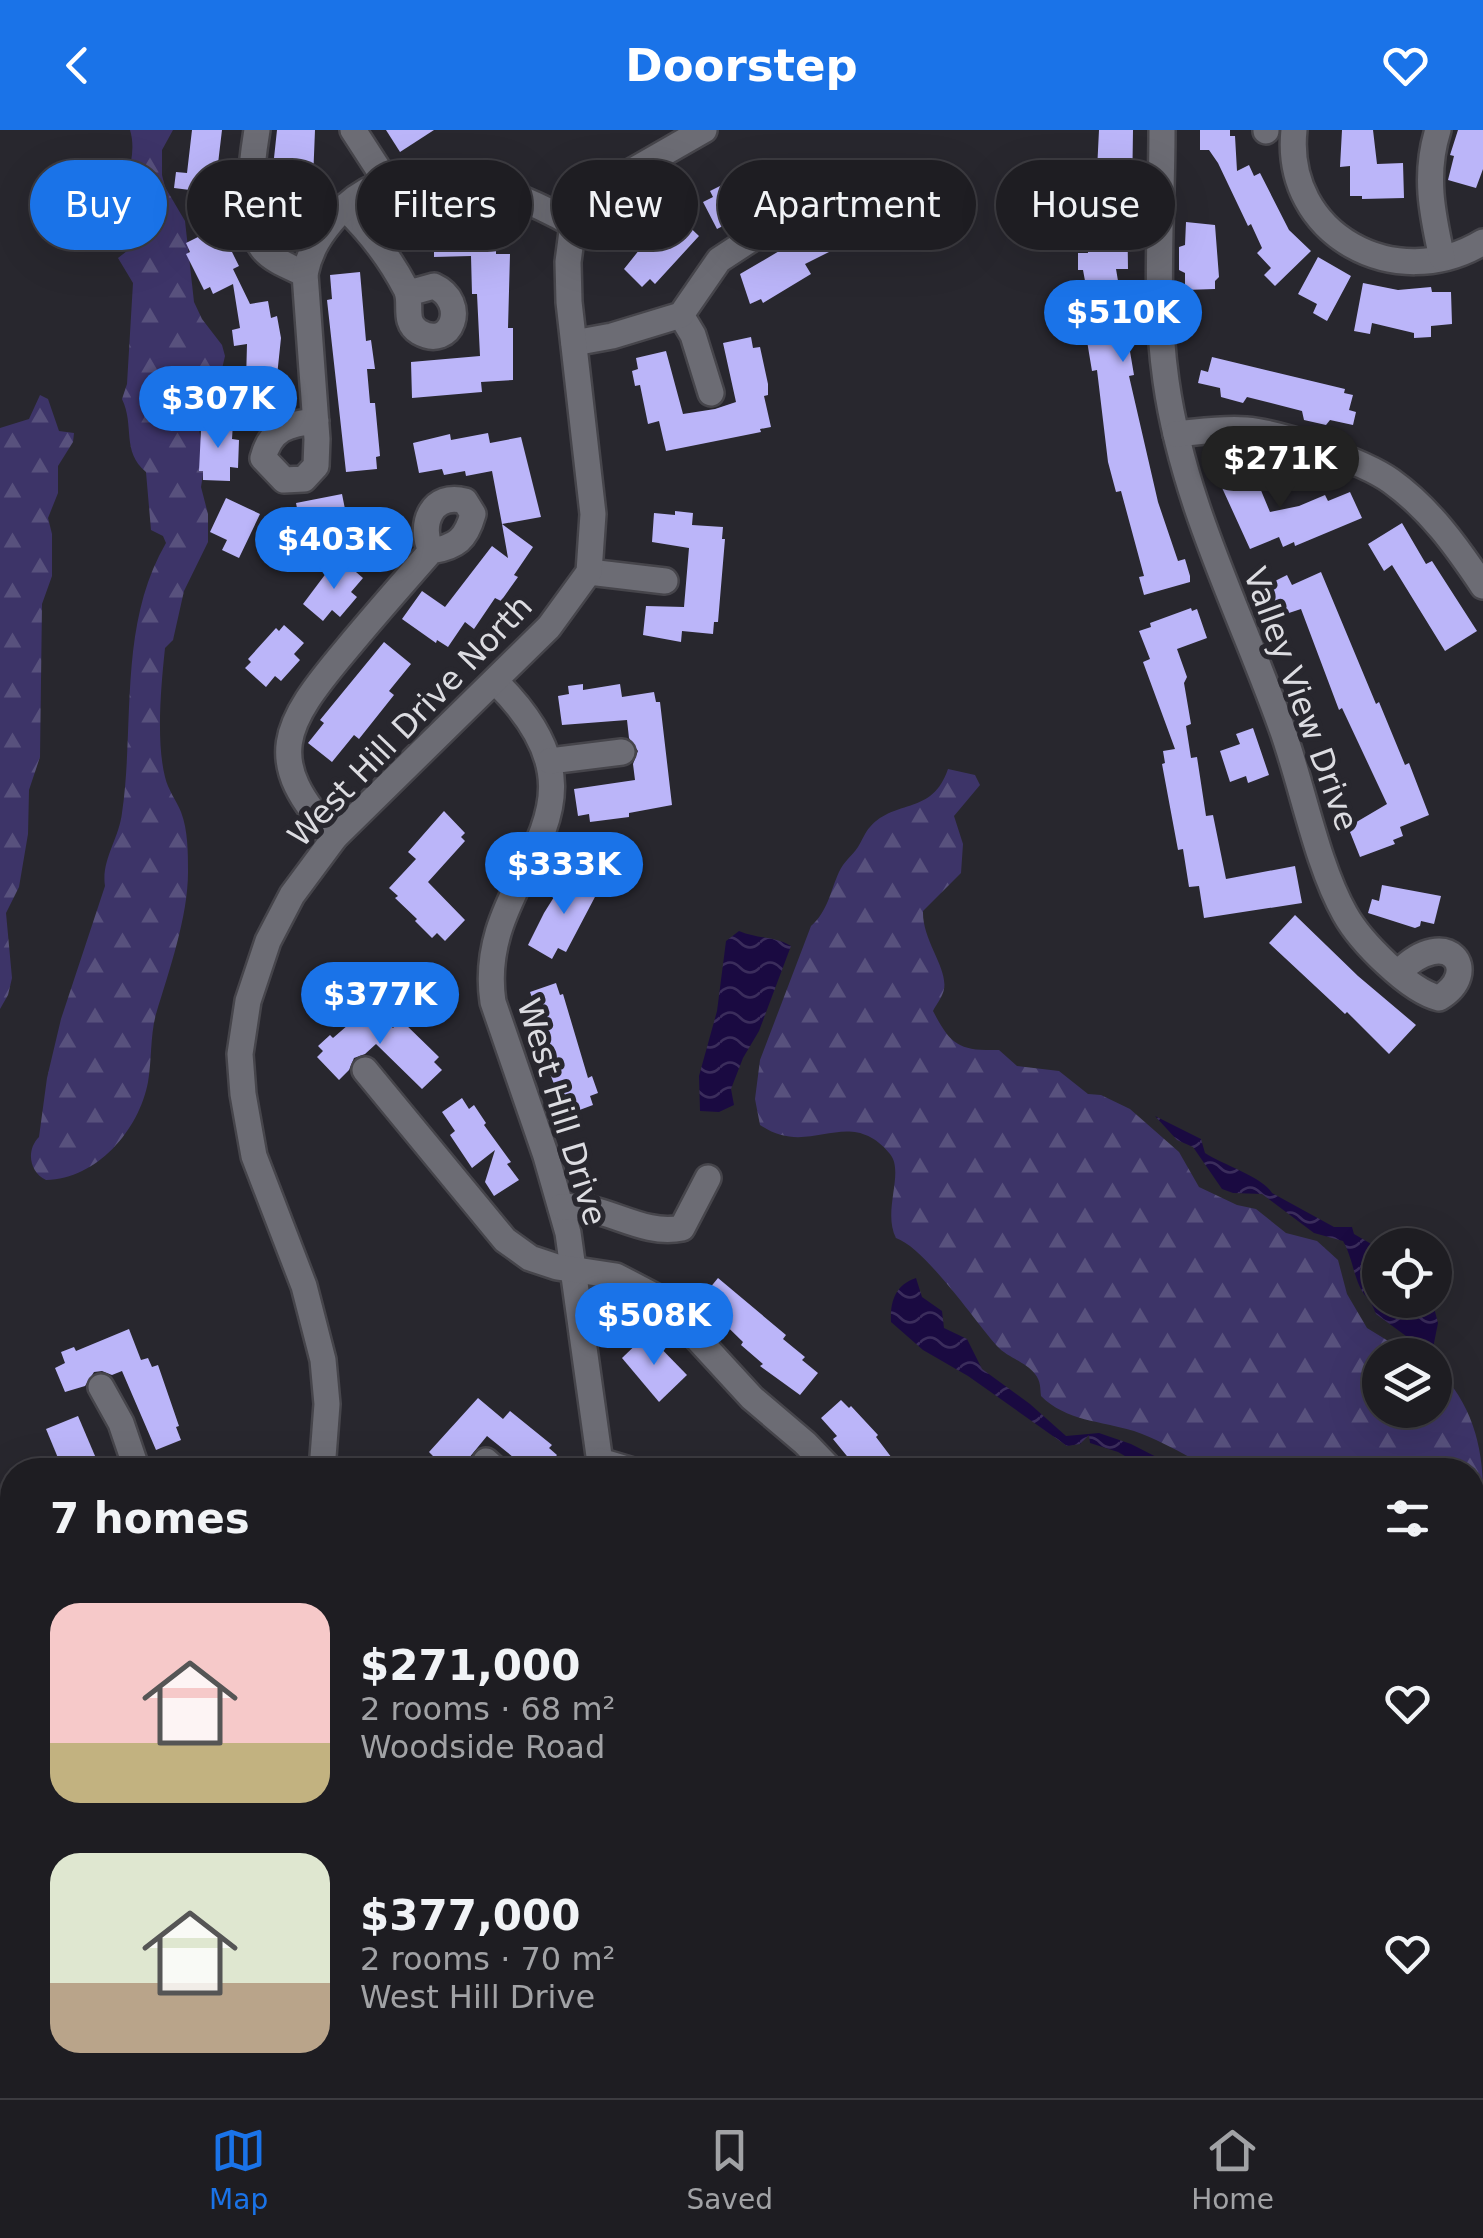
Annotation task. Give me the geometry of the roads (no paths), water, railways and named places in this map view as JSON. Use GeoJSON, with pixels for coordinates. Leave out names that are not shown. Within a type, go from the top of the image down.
{"type":"FeatureCollection","features":[{"type":"Feature","properties":{"kind":"street"},"geometry":{"type":"LineString","coordinates":[[257,130],[250,217],[255,236],[265,252],[304,274]]}},
{"type":"Feature","properties":{"kind":"street"},"geometry":{"type":"LineString","coordinates":[[352,130],[372,160]]}},
{"type":"Feature","properties":{"kind":"street"},"geometry":{"type":"LineString","coordinates":[[652,160],[704,130]]}},
{"type":"Feature","properties":{"kind":"street","name":"Valley View Drive"},"geometry":{"type":"LineString","coordinates":[[1162,130],[1158,315],[1176,434],[1189,490],[1282,729],[1344,913],[1372,953],[1399,972]]}},
{"type":"Feature","properties":{"kind":"street"},"geometry":{"type":"LineString","coordinates":[[1294,130],[1292,154],[1298,184],[1324,226],[1348,246],[1380,258],[1410,261],[1442,258],[1483,242]]}},
{"type":"Feature","properties":{"kind":"street"},"geometry":{"type":"LineString","coordinates":[[1438,130],[1430,163],[1430,205],[1442,258]]}},
{"type":"Feature","properties":{"kind":"street"},"geometry":{"type":"LineString","coordinates":[[316,422],[304,274],[308,255],[322,232],[344,207],[357,199]]}},
{"type":"Feature","properties":{"kind":"street"},"geometry":{"type":"LineString","coordinates":[[344,207],[372,234],[409,294]]}},
{"type":"Feature","properties":{"kind":"street"},"geometry":{"type":"LineString","coordinates":[[570,250],[574,343],[593,514],[588,572],[666,581]]}},
{"type":"Feature","properties":{"kind":"street"},"geometry":{"type":"LineString","coordinates":[[574,343],[681,315],[719,260],[734,250]]}},
{"type":"Feature","properties":{"kind":"street"},"geometry":{"type":"LineString","coordinates":[[681,315],[693,335],[711,393]]}},
{"type":"Feature","properties":{"kind":"street"},"geometry":{"type":"LineString","coordinates":[[1176,434],[1249,430],[1323,451],[1389,479],[1424,508],[1483,586]]}},
{"type":"Feature","properties":{"kind":"street"},"geometry":{"type":"LineString","coordinates":[[335,837],[304,804],[294,782],[290,730],[309,693],[431,550]]}},
{"type":"Feature","properties":{"kind":"street","name":"West Hill Drive North"},"geometry":{"type":"LineString","coordinates":[[323,1458],[327,1404],[323,1360],[304,1286],[254,1156],[240,1054],[248,1001],[268,941],[292,894],[335,837],[549,627],[588,572]]}},
{"type":"Feature","properties":{"kind":"street","name":"West Hill Drive"},"geometry":{"type":"LineString","coordinates":[[496,682],[512,696],[539,734],[550,761],[551,800],[544,834],[496,932],[489,977],[492,1002],[546,1156],[560,1208],[574,1269],[599,1458]]}},
{"type":"Feature","properties":{"kind":"street"},"geometry":{"type":"LineString","coordinates":[[550,761],[622,752]]}},
{"type":"Feature","properties":{"kind":"street"},"geometry":{"type":"LineString","coordinates":[[365,1070],[505,1240],[530,1258],[616,1276],[662,1300],[752,1398],[819,1458]]}},
{"type":"Feature","properties":{"kind":"street"},"geometry":{"type":"LineString","coordinates":[[560,1208],[579,1205],[663,1232],[682,1228],[708,1178]]}},
{"type":"Feature","properties":{"kind":"street"},"geometry":{"type":"LineString","coordinates":[[101,1387],[133,1458]]}},
{"type":"Feature","properties":{"kind":"water"},"geometry":{"type":"Polygon","coordinates":[[[739,931],[791,946],[759,1031],[731,1089],[734,1105],[719,1112],[700,1111],[699,1076],[717,1011],[726,941],[739,931]]]}},
{"type":"Feature","properties":{"kind":"water"},"geometry":{"type":"Polygon","coordinates":[[[1155,1116],[1201,1139],[1205,1153],[1252,1176],[1272,1193],[1334,1227],[1352,1227],[1354,1234],[1362,1239],[1362,1290],[1343,1241],[1314,1233],[1262,1194],[1222,1189],[1193,1147],[1177,1140],[1155,1116]]]}},
{"type":"Feature","properties":{"kind":"water"},"geometry":{"type":"Polygon","coordinates":[[[916,1278],[922,1297],[942,1311],[944,1328],[967,1339],[982,1369],[1066,1436],[1099,1433],[1158,1458],[1128,1458],[1090,1443],[1089,1435],[1080,1444],[1067,1446],[968,1376],[923,1350],[891,1322],[895,1295],[916,1278]]]}},
{"type":"Feature","properties":{"kind":"water"},"geometry":{"type":"Polygon","coordinates":[[[1381,1318],[1437,1318],[1435,1338],[1409,1338],[1381,1318]]]}}]}
